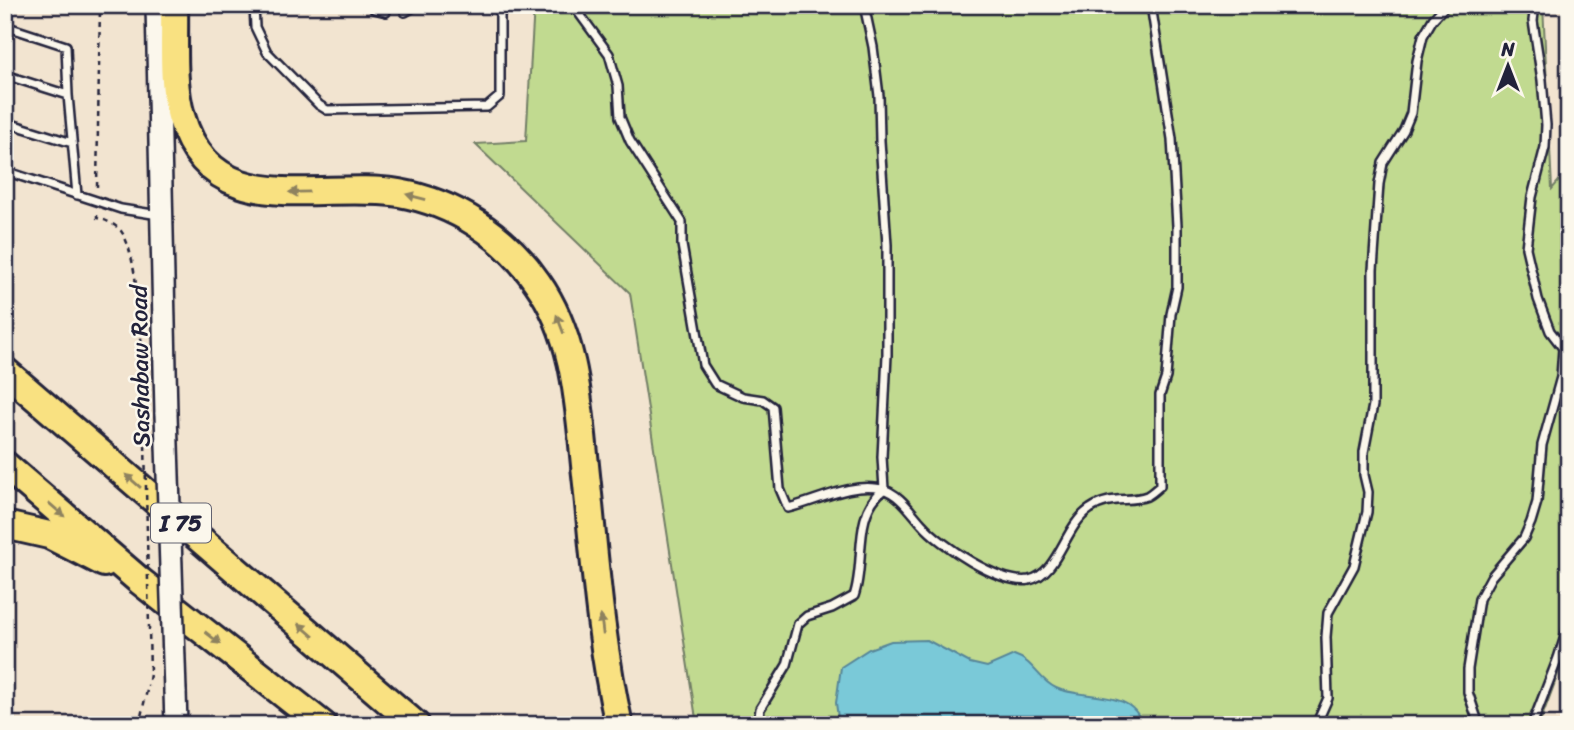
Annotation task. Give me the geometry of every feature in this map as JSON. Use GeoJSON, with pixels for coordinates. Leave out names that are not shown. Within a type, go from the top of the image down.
{"type":"FeatureCollection","features":[{"type":"Feature","properties":{"kind":"highway"},"geometry":{"type":"LineString","coordinates":[[174,5],[180,115],[194,145],[210,165],[235,182],[262,190],[390,192],[443,206],[480,225],[497,238],[520,260],[546,294],[562,328],[575,377],[605,649],[619,725]]}},
{"type":"Feature","properties":{"kind":"highway","name":"I 75"},"geometry":{"type":"LineString","coordinates":[[5,371],[416,725]]}},
{"type":"Feature","properties":{"kind":"highway","name":"I 75"},"geometry":{"type":"LineString","coordinates":[[5,465],[140,581],[323,725]]}},
{"type":"Feature","properties":{"kind":"highway"},"geometry":{"type":"LineString","coordinates":[[5,525],[49,535],[140,581]]}},
{"type":"Feature","properties":{"kind":"main road","name":"Sashabaw Road"},"geometry":{"type":"LineString","coordinates":[[157,5],[176,725]]}},
{"type":"Feature","properties":{"kind":"lane"},"geometry":{"type":"LineString","coordinates":[[254,5],[255,27],[267,52],[327,110],[487,107],[500,96],[500,5]]}},
{"type":"Feature","properties":{"kind":"lane"},"geometry":{"type":"LineString","coordinates":[[372,5],[374,9],[386,12]]}},
{"type":"Feature","properties":{"kind":"lane"},"geometry":{"type":"LineString","coordinates":[[405,12],[417,5]]}},
{"type":"Feature","properties":{"kind":"lane"},"geometry":{"type":"LineString","coordinates":[[573,5],[609,54],[618,86],[620,117],[630,141],[682,222],[682,245],[703,365],[715,384],[743,397],[763,400],[773,407],[780,489],[788,508],[848,489],[884,489],[908,507],[923,526],[962,557],[999,576],[1029,580],[1056,560],[1075,522],[1091,508],[1113,499],[1148,496],[1160,486],[1160,395],[1166,377],[1171,314],[1177,287],[1177,226],[1172,139],[1151,5]]}},
{"type":"Feature","properties":{"kind":"lane"},"geometry":{"type":"LineString","coordinates":[[864,5],[879,96],[887,245],[887,355],[882,457],[884,489]]}},
{"type":"Feature","properties":{"kind":"lane"},"geometry":{"type":"LineString","coordinates":[[1316,725],[1328,698],[1328,613],[1354,566],[1367,512],[1364,452],[1374,405],[1373,270],[1379,184],[1383,163],[1404,130],[1411,113],[1416,61],[1423,36],[1446,5]]}},
{"type":"Feature","properties":{"kind":"lane"},"geometry":{"type":"LineString","coordinates":[[1479,725],[1468,692],[1468,669],[1479,599],[1490,577],[1524,538],[1531,522],[1537,502],[1542,445],[1561,377],[1563,348],[1550,331],[1538,299],[1526,248],[1532,197],[1545,147],[1546,125],[1532,21],[1535,5]]}},
{"type":"Feature","properties":{"kind":"lane"},"geometry":{"type":"LineString","coordinates":[[5,26],[66,46],[77,195]]}},
{"type":"Feature","properties":{"kind":"lane"},"geometry":{"type":"LineString","coordinates":[[5,75],[68,95]]}},
{"type":"Feature","properties":{"kind":"lane"},"geometry":{"type":"LineString","coordinates":[[5,122],[72,143]]}},
{"type":"Feature","properties":{"kind":"lane"},"geometry":{"type":"LineString","coordinates":[[5,171],[121,209],[163,215]]}},
{"type":"Feature","properties":{"kind":"lane"},"geometry":{"type":"LineString","coordinates":[[758,725],[760,709],[788,665],[799,624],[807,616],[832,608],[854,596],[859,582],[862,532],[875,496],[884,489]]}},
{"type":"Feature","properties":{"kind":"lane"},"geometry":{"type":"LineString","coordinates":[[1532,725],[1569,624]]}},
{"type":"Feature","properties":{"kind":"path"},"geometry":{"type":"LineString","coordinates":[[139,725],[150,674],[144,395]]}},
{"type":"Feature","properties":{"kind":"green space"},"geometry":{"type":"Polygon","coordinates":[[[534,5],[1543,5],[1552,189],[1569,169],[1569,645],[1539,725],[697,725],[630,293],[475,144],[526,141],[534,5]]]}},
{"type":"Feature","properties":{"kind":"water"},"geometry":{"type":"Polygon","coordinates":[[[927,640],[970,663],[987,667],[1014,655],[1056,688],[1106,697],[1129,705],[1137,713],[1142,725],[839,725],[836,703],[841,667],[869,649],[891,641],[927,640]]]}}]}
